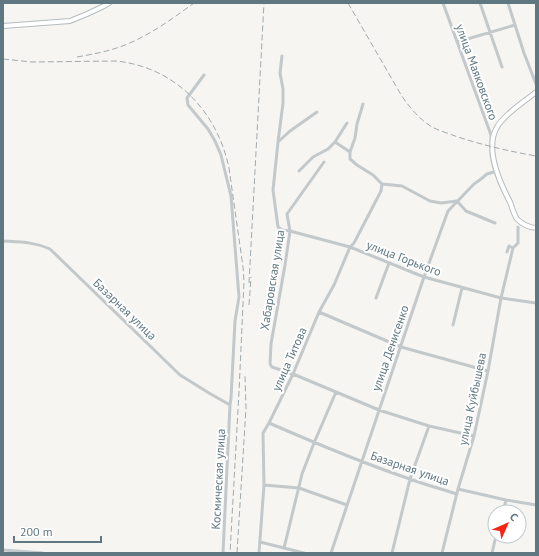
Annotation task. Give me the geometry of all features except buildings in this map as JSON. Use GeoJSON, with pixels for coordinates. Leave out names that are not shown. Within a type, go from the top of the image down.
{"type":"FeatureCollection","features":[{"type":"Feature","properties":{"kind":"street"},"geometry":{"type":"LineString","coordinates":[[3,26],[70,21],[109,3]]}},
{"type":"Feature","properties":{"kind":"street","name":"улица Маяковского"},"geometry":{"type":"LineString","coordinates":[[443,3],[491,136],[492,147]]}},
{"type":"Feature","properties":{"kind":"street"},"geometry":{"type":"LineString","coordinates":[[480,3],[502,67]]}},
{"type":"Feature","properties":{"kind":"street"},"geometry":{"type":"LineString","coordinates":[[508,3],[536,84]]}},
{"type":"Feature","properties":{"kind":"street"},"geometry":{"type":"LineString","coordinates":[[457,42],[515,26]]}},
{"type":"Feature","properties":{"kind":"street"},"geometry":{"type":"LineString","coordinates":[[282,56],[280,72],[283,89],[283,103],[273,190],[278,227],[282,230],[290,231]]}},
{"type":"Feature","properties":{"kind":"street","name":"Космическая улица"},"geometry":{"type":"LineString","coordinates":[[204,75],[187,98],[188,104],[208,129],[221,155],[230,196],[239,297],[235,321],[223,553]]}},
{"type":"Feature","properties":{"kind":"street"},"geometry":{"type":"LineString","coordinates":[[536,92],[499,124],[495,131],[492,147],[493,158],[504,191],[518,219],[529,228],[536,228]]}},
{"type":"Feature","properties":{"kind":"street"},"geometry":{"type":"LineString","coordinates":[[363,104],[350,152],[350,159],[373,175],[382,184],[402,186],[430,201],[441,203],[457,201],[466,212],[494,223]]}},
{"type":"Feature","properties":{"kind":"street"},"geometry":{"type":"LineString","coordinates":[[278,142],[290,131],[317,112]]}},
{"type":"Feature","properties":{"kind":"street"},"geometry":{"type":"LineString","coordinates":[[299,171],[313,157],[328,149],[335,142],[347,123]]}},
{"type":"Feature","properties":{"kind":"street"},"geometry":{"type":"LineString","coordinates":[[335,142],[350,152]]}},
{"type":"Feature","properties":{"kind":"street","name":"Хабаровская улица"},"geometry":{"type":"LineString","coordinates":[[293,374],[272,367],[270,364],[271,344],[290,231],[287,214],[324,162]]}},
{"type":"Feature","properties":{"kind":"street","name":"улица Денисенко"},"geometry":{"type":"LineString","coordinates":[[331,553],[400,347],[448,211],[487,174],[497,171]]}},
{"type":"Feature","properties":{"kind":"street","name":"улица Титова"},"geometry":{"type":"LineString","coordinates":[[259,553],[264,485],[263,433],[293,374],[319,312],[334,285],[350,247],[354,243],[381,191],[382,184]]}},
{"type":"Feature","properties":{"kind":"street","name":"улица Куйбышева"},"geometry":{"type":"LineString","coordinates":[[442,553],[458,489],[474,436],[488,371],[501,298],[513,248],[518,242],[518,227]]}},
{"type":"Feature","properties":{"kind":"street","name":"улица Горького"},"geometry":{"type":"LineString","coordinates":[[290,231],[350,247],[424,277],[501,298],[536,303]]}},
{"type":"Feature","properties":{"kind":"street","name":"Базарная улица"},"geometry":{"type":"LineString","coordinates":[[3,241],[28,242],[50,249],[180,375],[230,405]]}},
{"type":"Feature","properties":{"kind":"street"},"geometry":{"type":"LineString","coordinates":[[507,252],[509,246],[513,248]]}},
{"type":"Feature","properties":{"kind":"street"},"geometry":{"type":"LineString","coordinates":[[376,298],[389,263]]}},
{"type":"Feature","properties":{"kind":"street"},"geometry":{"type":"LineString","coordinates":[[453,325],[462,288]]}},
{"type":"Feature","properties":{"kind":"street"},"geometry":{"type":"LineString","coordinates":[[319,312],[400,347],[488,371]]}},
{"type":"Feature","properties":{"kind":"street"},"geometry":{"type":"LineString","coordinates":[[293,374],[379,410],[428,426],[474,436]]}},
{"type":"Feature","properties":{"kind":"street"},"geometry":{"type":"LineString","coordinates":[[284,548],[302,474],[336,392]]}},
{"type":"Feature","properties":{"kind":"street","name":"Базарная улица"},"geometry":{"type":"LineString","coordinates":[[269,423],[314,443],[410,479],[457,494]]}},
{"type":"Feature","properties":{"kind":"street"},"geometry":{"type":"LineString","coordinates":[[392,553],[410,479],[428,426]]}},
{"type":"Feature","properties":{"kind":"street"},"geometry":{"type":"LineString","coordinates":[[264,485],[299,488],[347,506]]}},
{"type":"Feature","properties":{"kind":"street","name":"Базарная улица"},"geometry":{"type":"LineString","coordinates":[[458,489],[536,505]]}},
{"type":"Feature","properties":{"kind":"street"},"geometry":{"type":"LineString","coordinates":[[505,504],[506,500]]}},
{"type":"Feature","properties":{"kind":"street"},"geometry":{"type":"LineString","coordinates":[[260,542],[284,548],[289,551],[304,553]]}},
{"type":"Feature","properties":{"kind":"street"},"geometry":{"type":"LineString","coordinates":[[3,550],[43,553]]}},
{"type":"Feature","properties":{"kind":"railway"},"geometry":{"type":"LineString","coordinates":[[77,57],[108,51],[134,41],[161,26],[194,3]]}},
{"type":"Feature","properties":{"kind":"railway"},"geometry":{"type":"LineString","coordinates":[[249,283],[264,3]]}},
{"type":"Feature","properties":{"kind":"railway"},"geometry":{"type":"LineString","coordinates":[[348,3],[400,93],[410,107],[427,124],[455,136],[495,148],[536,156]]}},
{"type":"Feature","properties":{"kind":"railway"},"geometry":{"type":"LineString","coordinates":[[3,59],[32,62],[116,61],[137,65],[157,72],[175,82],[190,95],[204,111],[215,128],[223,147],[229,168],[244,282],[230,553]]}},
{"type":"Feature","properties":{"kind":"railway"},"geometry":{"type":"LineString","coordinates":[[249,305],[251,277]]}},
{"type":"Feature","properties":{"kind":"railway"},"geometry":{"type":"LineString","coordinates":[[237,553],[246,408],[245,376]]}}]}
